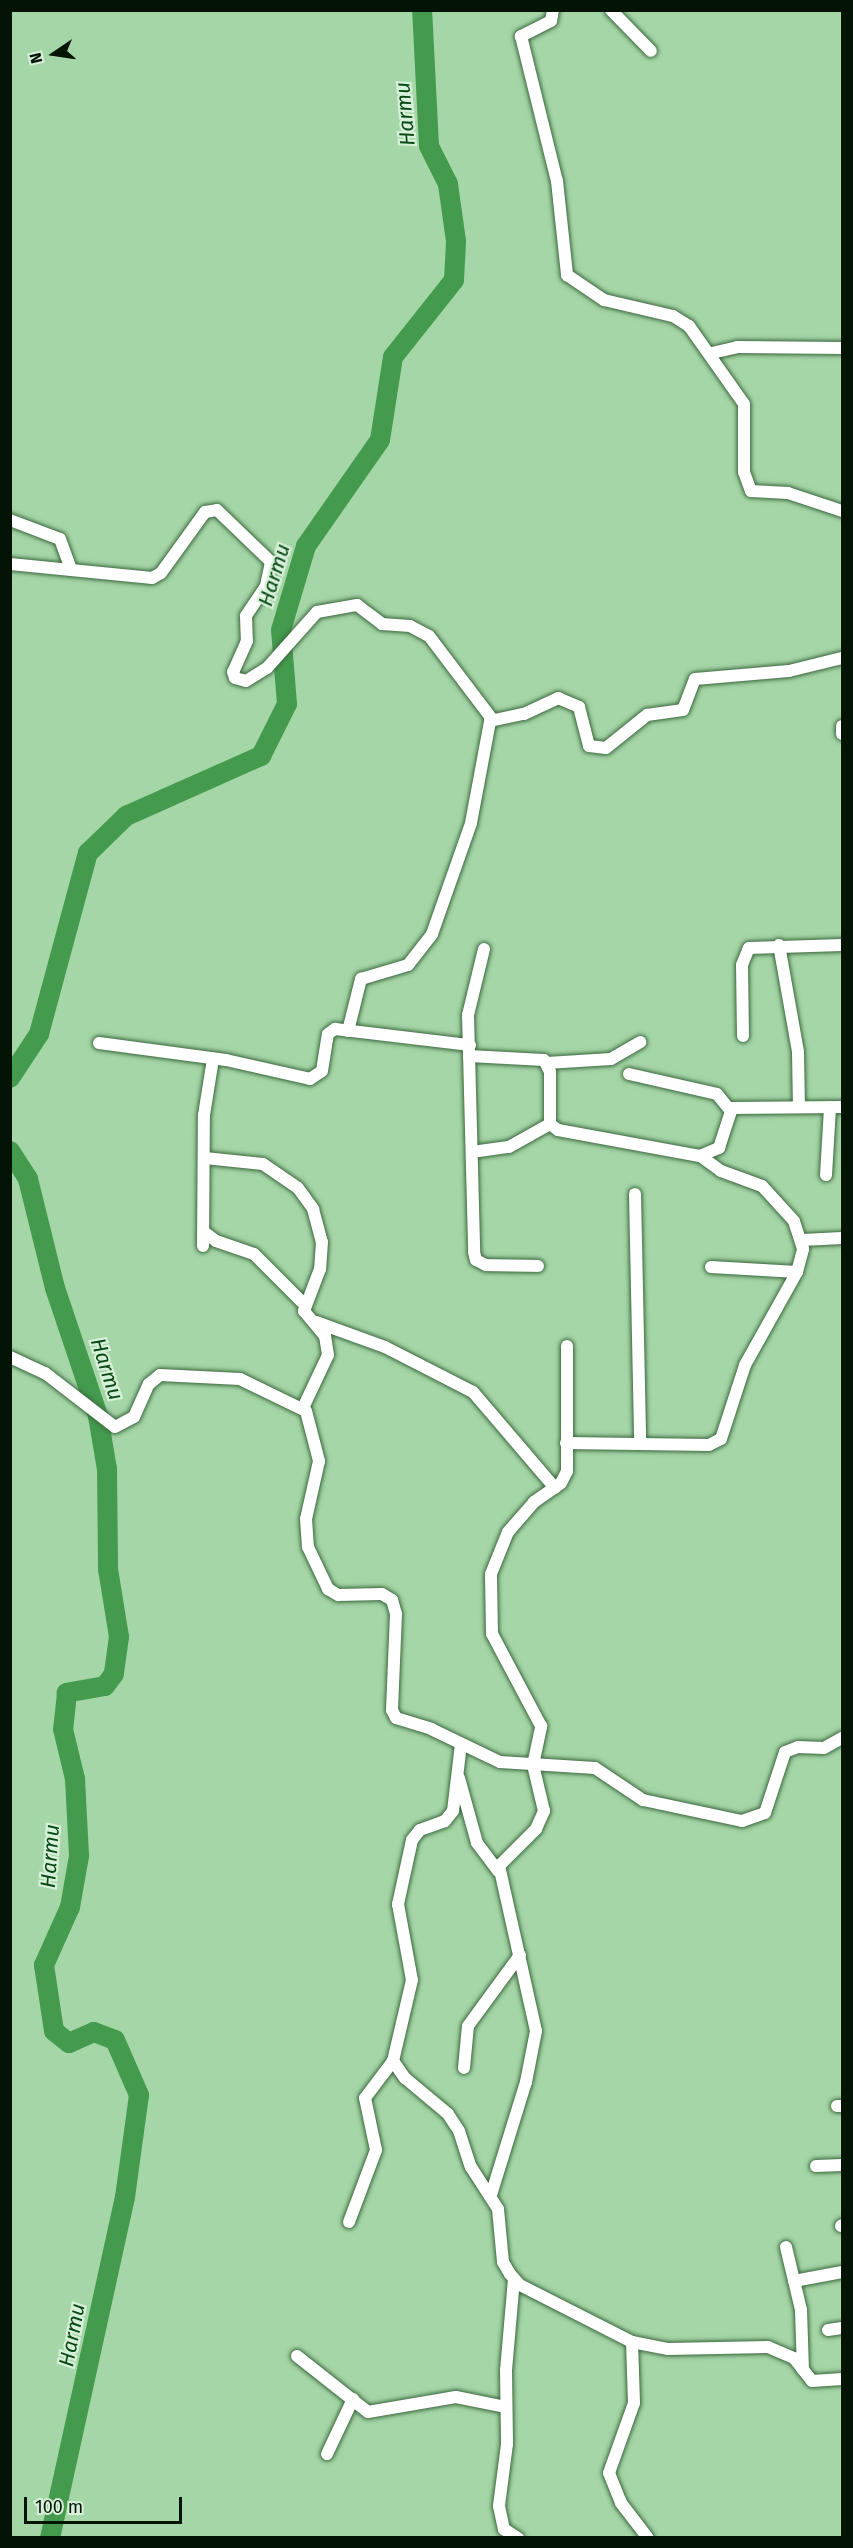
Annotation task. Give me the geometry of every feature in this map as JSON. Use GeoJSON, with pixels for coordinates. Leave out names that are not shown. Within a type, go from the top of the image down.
{"type":"FeatureCollection","features":[{"type":"Feature","properties":{"kind":"street"},"geometry":{"type":"LineString","coordinates":[[553,10],[551,21],[522,31],[521,39],[557,181],[567,275],[584,290],[620,306],[680,318],[700,345],[712,353],[745,408],[747,488],[760,494],[788,493],[843,511]]}},
{"type":"Feature","properties":{"kind":"street"},"geometry":{"type":"LineString","coordinates":[[611,10],[651,51]]}},
{"type":"Feature","properties":{"kind":"street"},"geometry":{"type":"LineString","coordinates":[[712,353],[750,347],[843,348]]}},
{"type":"Feature","properties":{"kind":"street"},"geometry":{"type":"LineString","coordinates":[[10,564],[156,576],[203,514],[217,510],[271,562],[266,586],[246,616],[247,641],[233,676],[250,680],[277,661],[320,610],[362,607],[377,621],[419,629],[434,641],[492,719],[471,823],[432,934],[408,965],[361,979],[348,1030]]}},
{"type":"Feature","properties":{"kind":"street"},"geometry":{"type":"LineString","coordinates":[[10,520],[60,539],[70,570]]}},
{"type":"Feature","properties":{"kind":"street"},"geometry":{"type":"LineString","coordinates":[[492,719],[524,714],[558,698],[579,707],[587,745],[606,748],[647,715],[683,710],[695,679],[789,671],[843,658]]}},
{"type":"Feature","properties":{"kind":"street"},"geometry":{"type":"LineString","coordinates":[[843,726],[843,734]]}},
{"type":"Feature","properties":{"kind":"street"},"geometry":{"type":"LineString","coordinates":[[779,945],[798,1052],[799,1107]]}},
{"type":"Feature","properties":{"kind":"street"},"geometry":{"type":"LineString","coordinates":[[743,1036],[744,953],[753,946],[843,945]]}},
{"type":"Feature","properties":{"kind":"street"},"geometry":{"type":"LineString","coordinates":[[484,949],[468,1015],[476,1260],[486,1265],[538,1266]]}},
{"type":"Feature","properties":{"kind":"street"},"geometry":{"type":"LineString","coordinates":[[99,1043],[213,1059],[310,1079],[322,1071],[328,1034],[348,1030],[470,1051],[536,1058],[547,1063],[610,1059],[640,1041]]}},
{"type":"Feature","properties":{"kind":"street"},"geometry":{"type":"LineString","coordinates":[[203,1246],[204,1115],[213,1059]]}},
{"type":"Feature","properties":{"kind":"street"},"geometry":{"type":"LineString","coordinates":[[547,1063],[550,1124]]}},
{"type":"Feature","properties":{"kind":"street"},"geometry":{"type":"LineString","coordinates":[[629,1074],[717,1094],[729,1109]]}},
{"type":"Feature","properties":{"kind":"street"},"geometry":{"type":"LineString","coordinates":[[825,1175],[830,1107]]}},
{"type":"Feature","properties":{"kind":"street"},"geometry":{"type":"LineString","coordinates":[[729,1109],[843,1107]]}},
{"type":"Feature","properties":{"kind":"street"},"geometry":{"type":"LineString","coordinates":[[700,1156],[719,1148],[729,1109]]}},
{"type":"Feature","properties":{"kind":"street"},"geometry":{"type":"LineString","coordinates":[[472,1152],[509,1147],[550,1124],[611,1143],[700,1156],[721,1171],[762,1186],[794,1221],[802,1240],[797,1272],[745,1365],[721,1439],[709,1445],[640,1442],[566,1443]]}},
{"type":"Feature","properties":{"kind":"street"},"geometry":{"type":"LineString","coordinates":[[205,1158],[263,1164],[302,1191],[313,1209],[322,1242],[316,1280],[304,1304]]}},
{"type":"Feature","properties":{"kind":"street"},"geometry":{"type":"LineString","coordinates":[[635,1194],[640,1442]]}},
{"type":"Feature","properties":{"kind":"street"},"geometry":{"type":"LineString","coordinates":[[204,1232],[216,1241],[254,1254],[304,1304],[325,1336],[327,1360],[303,1408]]}},
{"type":"Feature","properties":{"kind":"street"},"geometry":{"type":"LineString","coordinates":[[802,1240],[843,1238]]}},
{"type":"Feature","properties":{"kind":"street"},"geometry":{"type":"LineString","coordinates":[[711,1267],[797,1272]]}},
{"type":"Feature","properties":{"kind":"street"},"geometry":{"type":"LineString","coordinates":[[315,1322],[385,1347],[473,1392],[555,1488]]}},
{"type":"Feature","properties":{"kind":"street"},"geometry":{"type":"LineString","coordinates":[[499,1872],[502,1860],[524,1844],[542,1819],[544,1804],[533,1765],[540,1723],[492,1634],[491,1574],[508,1532],[534,1502],[555,1488],[567,1471],[567,1346]]}},
{"type":"Feature","properties":{"kind":"street"},"geometry":{"type":"LineString","coordinates":[[10,1357],[45,1373],[115,1427],[134,1417],[149,1384],[160,1376],[240,1379],[303,1408],[312,1425],[319,1461],[306,1520],[316,1571],[328,1589],[338,1595],[382,1594],[391,1598],[396,1614],[394,1717],[500,1762],[595,1768],[643,1800],[742,1821],[765,1813],[778,1764],[787,1750],[824,1748],[843,1738]]}},
{"type":"Feature","properties":{"kind":"street"},"geometry":{"type":"LineString","coordinates":[[349,2222],[376,2150],[365,2098],[393,2061],[412,1980],[398,1904],[412,1840],[420,1830],[445,1821],[453,1811],[462,1744]]}},
{"type":"Feature","properties":{"kind":"street"},"geometry":{"type":"LineString","coordinates":[[457,1771],[477,1843],[499,1872],[520,1955],[536,2038],[491,2195]]}},
{"type":"Feature","properties":{"kind":"street"},"geometry":{"type":"LineString","coordinates":[[464,2068],[468,2026],[520,1955]]}},
{"type":"Feature","properties":{"kind":"street"},"geometry":{"type":"LineString","coordinates":[[393,2061],[405,2078],[448,2114],[471,2167],[491,2195],[500,2219],[503,2262],[514,2279],[632,2342],[668,2349],[768,2346],[794,2358],[812,2381],[843,2379]]}},
{"type":"Feature","properties":{"kind":"street"},"geometry":{"type":"LineString","coordinates":[[816,2166],[843,2165]]}},
{"type":"Feature","properties":{"kind":"street"},"geometry":{"type":"LineString","coordinates":[[786,2247],[803,2322],[803,2370]]}},
{"type":"Feature","properties":{"kind":"street"},"geometry":{"type":"LineString","coordinates":[[794,2281],[843,2272]]}},
{"type":"Feature","properties":{"kind":"street"},"geometry":{"type":"LineString","coordinates":[[514,2279],[500,2518],[506,2531],[518,2538]]}},
{"type":"Feature","properties":{"kind":"street"},"geometry":{"type":"LineString","coordinates":[[828,2330],[843,2328]]}},
{"type":"Feature","properties":{"kind":"street"},"geometry":{"type":"LineString","coordinates":[[632,2342],[634,2403],[609,2473],[621,2503],[648,2538]]}},
{"type":"Feature","properties":{"kind":"street"},"geometry":{"type":"LineString","coordinates":[[297,2356],[353,2399],[377,2414],[456,2397],[505,2407]]}},
{"type":"Feature","properties":{"kind":"street"},"geometry":{"type":"LineString","coordinates":[[327,2454],[353,2399]]}},
{"type":"Feature","properties":{"kind":"waterway","name":"Harmu"},"geometry":{"type":"LineString","coordinates":[[10,1078],[39,1034],[88,853],[126,816],[261,756],[287,704],[281,630],[306,546],[380,440],[393,357],[454,280],[456,241],[448,184],[429,146],[422,10]]}},
{"type":"Feature","properties":{"kind":"waterway","name":"Harmu"},"geometry":{"type":"LineString","coordinates":[[10,1151],[28,1179],[55,1288],[98,1416],[107,1469],[108,1569],[119,1637],[114,1674],[105,1686],[67,1693],[63,1729],[75,1779],[79,1856],[70,1907],[44,1965],[54,2031],[69,2043],[94,2032],[115,2040],[139,2095],[125,2197],[50,2538]]}}]}
